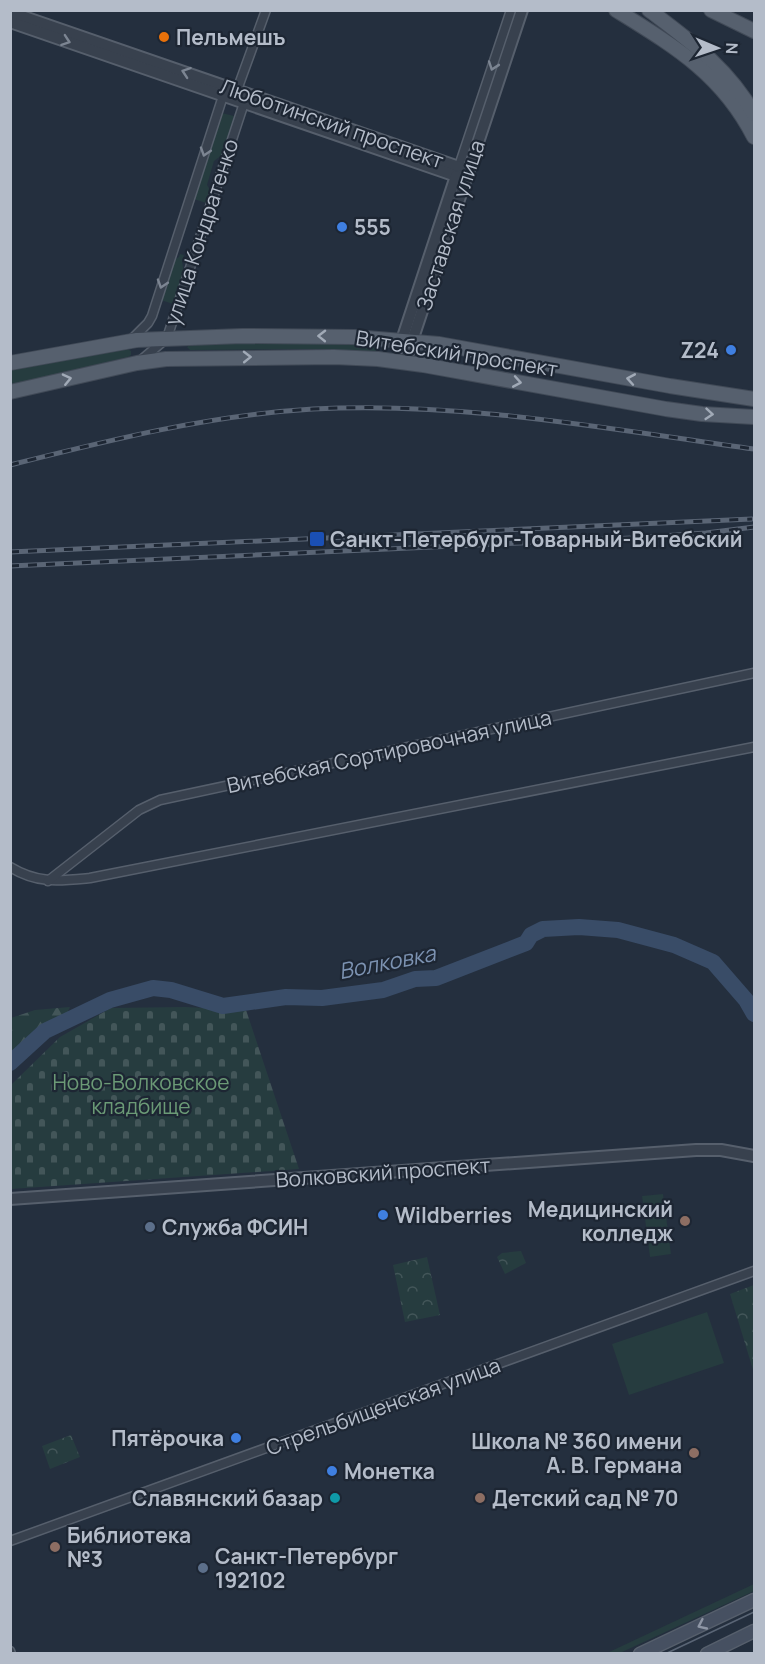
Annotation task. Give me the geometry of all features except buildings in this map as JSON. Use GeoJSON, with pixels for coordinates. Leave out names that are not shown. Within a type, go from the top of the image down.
{"type":"FeatureCollection","features":[{"type":"Feature","properties":{"kind":"main road"},"geometry":{"type":"LineString","coordinates":[[616,10],[701,67],[726,93],[754,137]]}},
{"type":"Feature","properties":{"kind":"main road"},"geometry":{"type":"LineString","coordinates":[[649,10],[692,43],[727,75],[741,92],[754,114]]}},
{"type":"Feature","properties":{"kind":"main road"},"geometry":{"type":"LineString","coordinates":[[711,10],[754,31]]}},
{"type":"Feature","properties":{"kind":"main road","name":"Витебский проспект"},"geometry":{"type":"LineString","coordinates":[[10,363],[128,342],[167,338],[327,336],[407,341],[490,353],[709,393],[754,399]]}},
{"type":"Feature","properties":{"kind":"main road"},"geometry":{"type":"LineString","coordinates":[[189,358],[183,348],[190,337]]}},
{"type":"Feature","properties":{"kind":"main road","name":"Витебский проспект"},"geometry":{"type":"LineString","coordinates":[[10,392],[137,363],[189,358],[334,357],[405,362],[702,414],[754,417]]}},
{"type":"Feature","properties":{"kind":"main road"},"geometry":{"type":"LineString","coordinates":[[709,393],[754,392]]}},
{"type":"Feature","properties":{"kind":"main road"},"geometry":{"type":"LineString","coordinates":[[640,1653],[754,1600]]}},
{"type":"Feature","properties":{"kind":"main road"},"geometry":{"type":"LineString","coordinates":[[707,1653],[754,1631]]}},
{"type":"Feature","properties":{"kind":"street"},"geometry":{"type":"LineString","coordinates":[[223,96],[237,90],[266,10]]}},
{"type":"Feature","properties":{"kind":"street","name":"Заставская улица"},"geometry":{"type":"LineString","coordinates":[[405,362],[407,341],[511,10]]}},
{"type":"Feature","properties":{"kind":"street","name":"Заставская улица"},"geometry":{"type":"LineString","coordinates":[[461,173],[522,10]]}},
{"type":"Feature","properties":{"kind":"street","name":"Люботинский проспект"},"geometry":{"type":"LineString","coordinates":[[10,12],[237,90],[461,173]]}},
{"type":"Feature","properties":{"kind":"street","name":"Люботинский проспект"},"geometry":{"type":"LineString","coordinates":[[10,22],[223,96],[461,173]]}},
{"type":"Feature","properties":{"kind":"street"},"geometry":{"type":"LineString","coordinates":[[237,90],[244,103]]}},
{"type":"Feature","properties":{"kind":"street","name":"улица Кондратенко"},"geometry":{"type":"LineString","coordinates":[[128,342],[148,323],[152,316],[223,96]]}},
{"type":"Feature","properties":{"kind":"street","name":"улица Кондратенко"},"geometry":{"type":"LineString","coordinates":[[137,363],[167,338],[244,103]]}},
{"type":"Feature","properties":{"kind":"street","name":"Витебская Сортировочная улица"},"geometry":{"type":"LineString","coordinates":[[48,881],[139,810],[160,800],[754,673]]}},
{"type":"Feature","properties":{"kind":"street"},"geometry":{"type":"LineString","coordinates":[[10,867],[27,876],[48,881],[90,878],[754,747]]}},
{"type":"Feature","properties":{"kind":"street","name":"Волковский проспект"},"geometry":{"type":"LineString","coordinates":[[10,1199],[696,1150],[722,1150],[754,1156]]}},
{"type":"Feature","properties":{"kind":"street","name":"Стрельбищенская улица"},"geometry":{"type":"LineString","coordinates":[[10,1541],[754,1271]]}},
{"type":"Feature","properties":{"kind":"green space"},"geometry":{"type":"Polygon","coordinates":[[[222,113],[234,116],[222,155],[214,161],[207,185],[210,190],[206,203],[194,199],[222,113]]]}},
{"type":"Feature","properties":{"kind":"green space"},"geometry":{"type":"Polygon","coordinates":[[[180,254],[184,255],[182,262],[184,272],[173,304],[161,300],[174,260],[180,254]]]}},
{"type":"Feature","properties":{"kind":"green space"},"geometry":{"type":"Polygon","coordinates":[[[327,343],[376,346],[376,352],[327,349],[190,350],[187,347],[190,344],[327,343]]]}},
{"type":"Feature","properties":{"kind":"green space"},"geometry":{"type":"Polygon","coordinates":[[[125,348],[131,351],[128,357],[11,385],[10,370],[125,348]]]}},
{"type":"Feature","properties":{"kind":"green space"},"geometry":{"type":"Polygon","coordinates":[[[70,1007],[62,1024],[11,1055],[11,1018],[35,1010],[70,1007]]]}},
{"type":"Feature","properties":{"kind":"green space","name":"Ново-Волковское кладбище"},"geometry":{"type":"Polygon","coordinates":[[[185,1007],[246,1010],[299,1169],[11,1189],[11,1085],[60,1037],[111,1008],[185,1007]]]}},
{"type":"Feature","properties":{"kind":"green space"},"geometry":{"type":"Polygon","coordinates":[[[663,1194],[671,1254],[650,1257],[642,1196],[663,1194]]]}},
{"type":"Feature","properties":{"kind":"green space"},"geometry":{"type":"Polygon","coordinates":[[[521,1251],[526,1263],[505,1274],[497,1257],[502,1253],[521,1251]]]}},
{"type":"Feature","properties":{"kind":"green space"},"geometry":{"type":"Polygon","coordinates":[[[427,1257],[440,1315],[405,1322],[393,1265],[427,1257]]]}},
{"type":"Feature","properties":{"kind":"green space"},"geometry":{"type":"Polygon","coordinates":[[[754,1285],[754,1373],[730,1294],[754,1285]]]}},
{"type":"Feature","properties":{"kind":"green space"},"geometry":{"type":"Polygon","coordinates":[[[707,1312],[724,1363],[629,1395],[612,1344],[707,1312]]]}},
{"type":"Feature","properties":{"kind":"green space"},"geometry":{"type":"Polygon","coordinates":[[[71,1435],[80,1457],[50,1469],[42,1446],[71,1435]]]}},
{"type":"Feature","properties":{"kind":"green space"},"geometry":{"type":"Polygon","coordinates":[[[754,1584],[754,1591],[620,1653],[607,1653],[754,1584]]]}},
{"type":"Feature","properties":{"kind":"waterway","name":"Волковка"},"geometry":{"type":"LineString","coordinates":[[10,1063],[45,1031],[110,1000],[153,988],[171,990],[223,1006],[286,997],[322,998],[383,990],[415,979],[436,978],[526,943],[531,935],[543,929],[579,927],[618,930],[674,945],[713,962],[746,1000],[754,1014]]}},
{"type":"Feature","properties":{"kind":"tram line"},"geometry":{"type":"LineString","coordinates":[[665,1654],[754,1612]]}},
{"type":"Feature","properties":{"kind":"railway"},"geometry":{"type":"LineString","coordinates":[[10,465],[160,430],[236,417],[313,409],[424,409],[479,413],[590,425],[754,449]]}},
{"type":"Feature","properties":{"kind":"railway"},"geometry":{"type":"LineString","coordinates":[[10,552],[752,519]]}},
{"type":"Feature","properties":{"kind":"railway"},"geometry":{"type":"LineString","coordinates":[[10,566],[631,538],[754,527]]}},
{"type":"Feature","properties":{"kind":"place","name":"Пельмешъ"},"geometry":{"type":"Point","coordinates":[164,37]}},
{"type":"Feature","properties":{"kind":"place","name":"555"},"geometry":{"type":"Point","coordinates":[342,227]}},
{"type":"Feature","properties":{"kind":"place","name":"Z24"},"geometry":{"type":"Point","coordinates":[731,350]}},
{"type":"Feature","properties":{"kind":"place","name":"Санкт-Петербург-Товарный-Витебский"},"geometry":{"type":"Point","coordinates":[317,539]}},
{"type":"Feature","properties":{"kind":"place","name":"Wildberries"},"geometry":{"type":"Point","coordinates":[383,1215]}},
{"type":"Feature","properties":{"kind":"place","name":"Медицинский колледж"},"geometry":{"type":"Point","coordinates":[685,1221]}},
{"type":"Feature","properties":{"kind":"place","name":"Служба ФСИН"},"geometry":{"type":"Point","coordinates":[150,1227]}},
{"type":"Feature","properties":{"kind":"place","name":"Пятёрочка"},"geometry":{"type":"Point","coordinates":[236,1438]}},
{"type":"Feature","properties":{"kind":"place","name":"Школа № 360 имени А. В. Германа"},"geometry":{"type":"Point","coordinates":[694,1453]}},
{"type":"Feature","properties":{"kind":"place","name":"Монетка"},"geometry":{"type":"Point","coordinates":[332,1471]}},
{"type":"Feature","properties":{"kind":"place","name":"Славянский базар"},"geometry":{"type":"Point","coordinates":[335,1498]}},
{"type":"Feature","properties":{"kind":"place","name":"Детский сад № 70"},"geometry":{"type":"Point","coordinates":[480,1498]}},
{"type":"Feature","properties":{"kind":"place","name":"Библиотека №3"},"geometry":{"type":"Point","coordinates":[55,1547]}},
{"type":"Feature","properties":{"kind":"place","name":"Санкт-Петербург 192102"},"geometry":{"type":"Point","coordinates":[203,1568]}}]}
